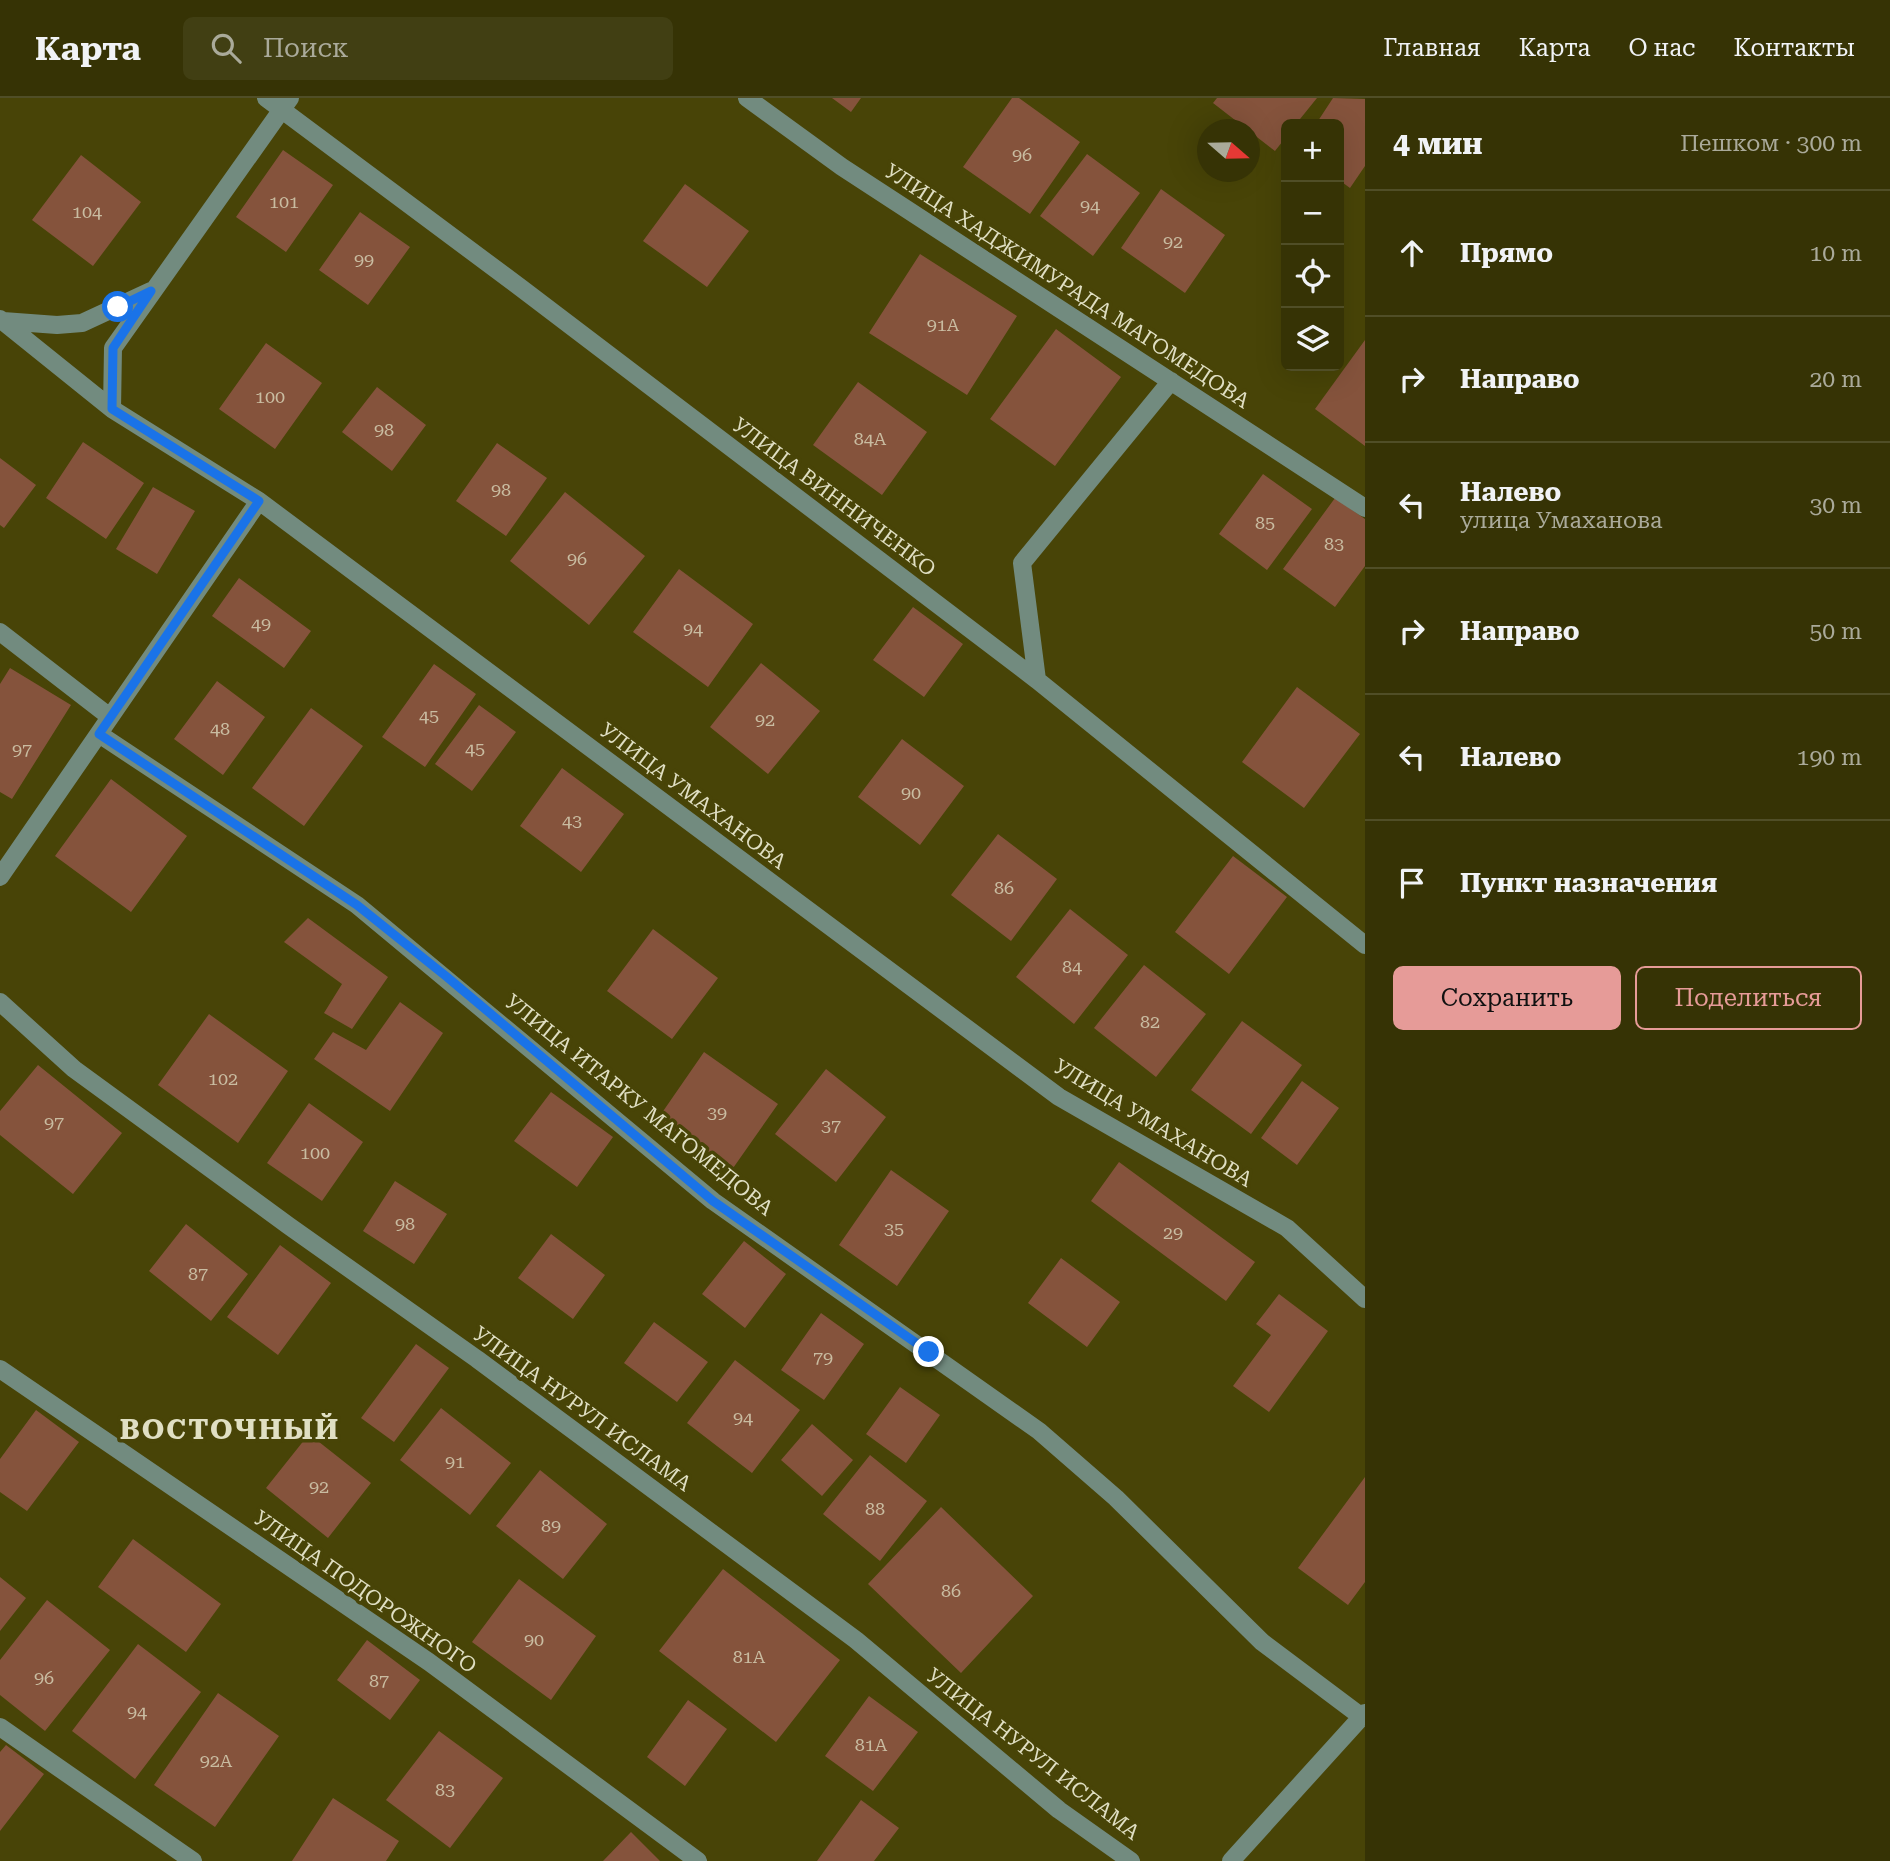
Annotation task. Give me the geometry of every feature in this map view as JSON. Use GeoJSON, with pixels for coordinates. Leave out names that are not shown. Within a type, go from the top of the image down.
{"type":"FeatureCollection","features":[{"type":"Feature","properties":{"kind":"street","name":"УЛИЦА ВИННИЧЕНКО"},"geometry":{"type":"LineString","coordinates":[[266,98],[286,103],[1037,680],[1365,945]]}},
{"type":"Feature","properties":{"kind":"street","name":"УЛИЦА ХАДЖИМУРАДА МАГОМЕДОВА"},"geometry":{"type":"LineString","coordinates":[[747,98],[842,167],[1365,508]]}},
{"type":"Feature","properties":{"kind":"street"},"geometry":{"type":"LineString","coordinates":[[112,409],[113,348],[286,103]]}},
{"type":"Feature","properties":{"kind":"street"},"geometry":{"type":"LineString","coordinates":[[1,320],[57,325],[82,323],[151,291]]}},
{"type":"Feature","properties":{"kind":"street","name":"УЛИЦА УМАХАНОВА"},"geometry":{"type":"LineString","coordinates":[[1,320],[112,409],[259,501],[1059,1097],[1287,1228],[1365,1299]]}},
{"type":"Feature","properties":{"kind":"street"},"geometry":{"type":"LineString","coordinates":[[1037,680],[1022,563],[1171,382]]}},
{"type":"Feature","properties":{"kind":"street"},"geometry":{"type":"LineString","coordinates":[[0,877],[259,501]]}},
{"type":"Feature","properties":{"kind":"street"},"geometry":{"type":"LineString","coordinates":[[0,632],[110,717]]}},
{"type":"Feature","properties":{"kind":"street","name":"УЛИЦА ИТАРКУ МАГОМЕДОВА"},"geometry":{"type":"LineString","coordinates":[[99,734],[357,905],[447,977],[713,1201],[1039,1431],[1116,1498],[1262,1642],[1363,1715]]}},
{"type":"Feature","properties":{"kind":"street","name":"УЛИЦА НУРУЛ ИСЛАМА"},"geometry":{"type":"LineString","coordinates":[[0,1002],[74,1069],[477,1359],[856,1640],[1059,1810],[1131,1861]]}},
{"type":"Feature","properties":{"kind":"street","name":"УЛИЦА ПОДОРОЖНОГО"},"geometry":{"type":"LineString","coordinates":[[0,1369],[429,1662],[698,1861]]}},
{"type":"Feature","properties":{"kind":"street"},"geometry":{"type":"LineString","coordinates":[[1231,1861],[1363,1715]]}},
{"type":"Feature","properties":{"kind":"street"},"geometry":{"type":"LineString","coordinates":[[0,1727],[193,1861]]}},
{"type":"Feature","properties":{"kind":"building"},"geometry":{"type":"Polygon","coordinates":[[[832,98],[861,98],[851,112],[832,98]]]}},
{"type":"Feature","properties":{"kind":"building"},"geometry":{"type":"Polygon","coordinates":[[[1012,98],[1019,98],[1080,142],[1030,214],[963,167],[1012,98]]]}},
{"type":"Feature","properties":{"kind":"building"},"geometry":{"type":"Polygon","coordinates":[[[1217,98],[1317,98],[1300,119],[1281,119],[1281,143],[1275,151],[1260,139],[1260,119],[1234,119],[1213,103],[1217,98]]]}},
{"type":"Feature","properties":{"kind":"building"},"geometry":{"type":"Polygon","coordinates":[[[1333,98],[1365,99],[1365,166],[1350,188],[1344,184],[1344,119],[1319,119],[1333,98]]]}},
{"type":"Feature","properties":{"kind":"building"},"geometry":{"type":"Polygon","coordinates":[[[283,150],[333,185],[286,252],[236,217],[283,150]]]}},
{"type":"Feature","properties":{"kind":"building"},"geometry":{"type":"Polygon","coordinates":[[[1087,154],[1140,193],[1093,256],[1040,216],[1087,154]]]}},
{"type":"Feature","properties":{"kind":"building"},"geometry":{"type":"Polygon","coordinates":[[[81,155],[141,202],[93,266],[32,220],[81,155]]]}},
{"type":"Feature","properties":{"kind":"building"},"geometry":{"type":"Polygon","coordinates":[[[685,184],[749,231],[707,287],[643,241],[685,184]]]}},
{"type":"Feature","properties":{"kind":"building"},"geometry":{"type":"Polygon","coordinates":[[[1161,189],[1225,235],[1185,293],[1121,248],[1161,189]]]}},
{"type":"Feature","properties":{"kind":"building"},"geometry":{"type":"Polygon","coordinates":[[[360,212],[410,247],[368,305],[319,270],[360,212]]]}},
{"type":"Feature","properties":{"kind":"building"},"geometry":{"type":"Polygon","coordinates":[[[920,254],[1017,316],[967,395],[869,333],[920,254]]]}},
{"type":"Feature","properties":{"kind":"building"},"geometry":{"type":"Polygon","coordinates":[[[1056,329],[1121,377],[1055,466],[990,419],[1056,329]]]}},
{"type":"Feature","properties":{"kind":"building"},"geometry":{"type":"Polygon","coordinates":[[[1365,340],[1365,446],[1315,409],[1365,340]]]}},
{"type":"Feature","properties":{"kind":"building"},"geometry":{"type":"Polygon","coordinates":[[[266,343],[322,383],[275,449],[219,409],[266,343]]]}},
{"type":"Feature","properties":{"kind":"building"},"geometry":{"type":"Polygon","coordinates":[[[858,382],[927,432],[882,495],[813,445],[858,382]]]}},
{"type":"Feature","properties":{"kind":"building"},"geometry":{"type":"Polygon","coordinates":[[[377,387],[426,425],[392,471],[342,432],[377,387]]]}},
{"type":"Feature","properties":{"kind":"building"},"geometry":{"type":"Polygon","coordinates":[[[83,442],[144,483],[106,539],[46,498],[83,442]]]}},
{"type":"Feature","properties":{"kind":"building"},"geometry":{"type":"Polygon","coordinates":[[[497,443],[547,478],[506,536],[456,501],[497,443]]]}},
{"type":"Feature","properties":{"kind":"building"},"geometry":{"type":"Polygon","coordinates":[[[0,458],[36,485],[4,528],[0,525],[0,458]]]}},
{"type":"Feature","properties":{"kind":"building"},"geometry":{"type":"Polygon","coordinates":[[[1263,474],[1312,509],[1267,570],[1219,534],[1263,474]]]}},
{"type":"Feature","properties":{"kind":"building"},"geometry":{"type":"Polygon","coordinates":[[[153,487],[195,511],[157,574],[116,549],[153,487]]]}},
{"type":"Feature","properties":{"kind":"building"},"geometry":{"type":"Polygon","coordinates":[[[565,492],[645,556],[589,625],[510,561],[565,492]]]}},
{"type":"Feature","properties":{"kind":"building"},"geometry":{"type":"Polygon","coordinates":[[[1335,498],[1365,519],[1365,566],[1335,607],[1283,569],[1335,498]]]}},
{"type":"Feature","properties":{"kind":"building"},"geometry":{"type":"Polygon","coordinates":[[[679,569],[753,624],[708,687],[633,632],[679,569]]]}},
{"type":"Feature","properties":{"kind":"building"},"geometry":{"type":"Polygon","coordinates":[[[239,578],[311,631],[284,668],[212,616],[239,578]]]}},
{"type":"Feature","properties":{"kind":"building"},"geometry":{"type":"Polygon","coordinates":[[[913,607],[963,644],[924,697],[873,660],[913,607]]]}},
{"type":"Feature","properties":{"kind":"building"},"geometry":{"type":"Polygon","coordinates":[[[761,663],[820,711],[768,774],[710,727],[761,663]]]}},
{"type":"Feature","properties":{"kind":"building"},"geometry":{"type":"Polygon","coordinates":[[[434,664],[476,694],[425,767],[382,737],[434,664]]]}},
{"type":"Feature","properties":{"kind":"building"},"geometry":{"type":"Polygon","coordinates":[[[10,668],[71,705],[12,799],[0,792],[0,684],[10,668]]]}},
{"type":"Feature","properties":{"kind":"building"},"geometry":{"type":"Polygon","coordinates":[[[217,681],[265,717],[223,775],[174,739],[217,681]]]}},
{"type":"Feature","properties":{"kind":"building"},"geometry":{"type":"Polygon","coordinates":[[[1297,687],[1360,734],[1304,808],[1242,762],[1297,687]]]}},
{"type":"Feature","properties":{"kind":"building"},"geometry":{"type":"Polygon","coordinates":[[[479,705],[516,732],[472,791],[435,764],[479,705]]]}},
{"type":"Feature","properties":{"kind":"building"},"geometry":{"type":"Polygon","coordinates":[[[311,708],[363,746],[304,826],[252,788],[311,708]]]}},
{"type":"Feature","properties":{"kind":"building"},"geometry":{"type":"Polygon","coordinates":[[[902,739],[964,786],[920,845],[858,797],[902,739]]]}},
{"type":"Feature","properties":{"kind":"building"},"geometry":{"type":"Polygon","coordinates":[[[562,768],[624,814],[581,872],[520,826],[562,768]]]}},
{"type":"Feature","properties":{"kind":"building"},"geometry":{"type":"Polygon","coordinates":[[[111,779],[187,836],[131,912],[55,856],[111,779]]]}},
{"type":"Feature","properties":{"kind":"building"},"geometry":{"type":"Polygon","coordinates":[[[998,834],[1057,879],[1011,941],[951,895],[998,834]]]}},
{"type":"Feature","properties":{"kind":"building"},"geometry":{"type":"Polygon","coordinates":[[[1233,856],[1287,897],[1229,974],[1175,932],[1233,856]]]}},
{"type":"Feature","properties":{"kind":"building"},"geometry":{"type":"Polygon","coordinates":[[[1070,909],[1128,955],[1074,1024],[1016,977],[1070,909]]]}},
{"type":"Feature","properties":{"kind":"building"},"geometry":{"type":"Polygon","coordinates":[[[308,918],[388,977],[352,1029],[324,1013],[342,984],[284,942],[308,918]]]}},
{"type":"Feature","properties":{"kind":"building"},"geometry":{"type":"Polygon","coordinates":[[[653,929],[718,978],[672,1039],[607,991],[653,929]]]}},
{"type":"Feature","properties":{"kind":"building"},"geometry":{"type":"Polygon","coordinates":[[[1144,965],[1206,1014],[1156,1077],[1094,1028],[1144,965]]]}},
{"type":"Feature","properties":{"kind":"building"},"geometry":{"type":"Polygon","coordinates":[[[400,1002],[443,1033],[390,1111],[314,1059],[333,1032],[366,1050],[400,1002]]]}},
{"type":"Feature","properties":{"kind":"building"},"geometry":{"type":"Polygon","coordinates":[[[209,1014],[288,1071],[238,1143],[158,1085],[209,1014]]]}},
{"type":"Feature","properties":{"kind":"building"},"geometry":{"type":"Polygon","coordinates":[[[1242,1021],[1302,1065],[1251,1134],[1191,1090],[1242,1021]]]}},
{"type":"Feature","properties":{"kind":"building"},"geometry":{"type":"Polygon","coordinates":[[[704,1052],[778,1104],[731,1171],[657,1120],[704,1052]]]}},
{"type":"Feature","properties":{"kind":"building"},"geometry":{"type":"Polygon","coordinates":[[[38,1065],[122,1133],[73,1194],[0,1135],[0,1111],[38,1065]]]}},
{"type":"Feature","properties":{"kind":"building"},"geometry":{"type":"Polygon","coordinates":[[[826,1069],[886,1117],[836,1182],[775,1134],[826,1069]]]}},
{"type":"Feature","properties":{"kind":"building"},"geometry":{"type":"Polygon","coordinates":[[[1302,1081],[1339,1108],[1297,1165],[1261,1138],[1302,1081]]]}},
{"type":"Feature","properties":{"kind":"building"},"geometry":{"type":"Polygon","coordinates":[[[551,1092],[613,1137],[577,1187],[514,1141],[551,1092]]]}},
{"type":"Feature","properties":{"kind":"building"},"geometry":{"type":"Polygon","coordinates":[[[309,1103],[363,1142],[322,1201],[267,1163],[309,1103]]]}},
{"type":"Feature","properties":{"kind":"building"},"geometry":{"type":"Polygon","coordinates":[[[1119,1162],[1255,1262],[1226,1301],[1091,1201],[1119,1162]]]}},
{"type":"Feature","properties":{"kind":"building"},"geometry":{"type":"Polygon","coordinates":[[[891,1170],[949,1211],[897,1286],[839,1245],[891,1170]]]}},
{"type":"Feature","properties":{"kind":"building"},"geometry":{"type":"Polygon","coordinates":[[[395,1181],[447,1214],[414,1264],[363,1231],[395,1181]]]}},
{"type":"Feature","properties":{"kind":"building"},"geometry":{"type":"Polygon","coordinates":[[[186,1224],[248,1274],[211,1321],[149,1271],[186,1224]]]}},
{"type":"Feature","properties":{"kind":"building"},"geometry":{"type":"Polygon","coordinates":[[[551,1234],[605,1275],[573,1319],[518,1278],[551,1234]]]}},
{"type":"Feature","properties":{"kind":"building"},"geometry":{"type":"Polygon","coordinates":[[[744,1241],[786,1274],[745,1328],[702,1294],[744,1241]]]}},
{"type":"Feature","properties":{"kind":"building"},"geometry":{"type":"Polygon","coordinates":[[[280,1245],[331,1283],[278,1355],[227,1317],[280,1245]]]}},
{"type":"Feature","properties":{"kind":"building"},"geometry":{"type":"Polygon","coordinates":[[[1061,1258],[1120,1302],[1087,1347],[1028,1303],[1061,1258]]]}},
{"type":"Feature","properties":{"kind":"building"},"geometry":{"type":"Polygon","coordinates":[[[1279,1294],[1328,1331],[1269,1412],[1233,1386],[1271,1335],[1256,1324],[1279,1294]]]}},
{"type":"Feature","properties":{"kind":"building"},"geometry":{"type":"Polygon","coordinates":[[[821,1313],[864,1344],[824,1400],[781,1370],[821,1313]]]}},
{"type":"Feature","properties":{"kind":"building"},"geometry":{"type":"Polygon","coordinates":[[[654,1322],[708,1362],[677,1402],[624,1363],[654,1322]]]}},
{"type":"Feature","properties":{"kind":"building"},"geometry":{"type":"Polygon","coordinates":[[[416,1344],[449,1368],[394,1442],[361,1418],[416,1344]]]}},
{"type":"Feature","properties":{"kind":"building"},"geometry":{"type":"Polygon","coordinates":[[[735,1360],[800,1410],[752,1473],[687,1423],[735,1360]]]}},
{"type":"Feature","properties":{"kind":"building"},"geometry":{"type":"Polygon","coordinates":[[[900,1387],[940,1415],[906,1463],[866,1434],[900,1387]]]}},
{"type":"Feature","properties":{"kind":"building"},"geometry":{"type":"Polygon","coordinates":[[[441,1408],[511,1463],[470,1515],[400,1460],[441,1408]]]}},
{"type":"Feature","properties":{"kind":"building"},"geometry":{"type":"Polygon","coordinates":[[[36,1410],[79,1442],[27,1511],[0,1492],[0,1459],[36,1410]]]}},
{"type":"Feature","properties":{"kind":"building"},"geometry":{"type":"Polygon","coordinates":[[[812,1424],[853,1460],[822,1496],[781,1460],[812,1424]]]}},
{"type":"Feature","properties":{"kind":"building"},"geometry":{"type":"Polygon","coordinates":[[[309,1434],[371,1483],[328,1538],[266,1488],[309,1434]]]}},
{"type":"Feature","properties":{"kind":"building"},"geometry":{"type":"Polygon","coordinates":[[[870,1455],[927,1501],[880,1561],[823,1514],[870,1455]]]}},
{"type":"Feature","properties":{"kind":"building"},"geometry":{"type":"Polygon","coordinates":[[[540,1470],[607,1524],[563,1579],[496,1526],[540,1470]]]}},
{"type":"Feature","properties":{"kind":"building"},"geometry":{"type":"Polygon","coordinates":[[[1365,1477],[1365,1582],[1348,1605],[1298,1568],[1365,1477]]]}},
{"type":"Feature","properties":{"kind":"building"},"geometry":{"type":"Polygon","coordinates":[[[941,1507],[1033,1596],[961,1673],[868,1584],[941,1507]]]}},
{"type":"Feature","properties":{"kind":"building"},"geometry":{"type":"Polygon","coordinates":[[[133,1539],[221,1604],[186,1652],[98,1587],[133,1539]]]}},
{"type":"Feature","properties":{"kind":"building"},"geometry":{"type":"Polygon","coordinates":[[[723,1569],[840,1660],[776,1742],[659,1651],[723,1569]]]}},
{"type":"Feature","properties":{"kind":"building"},"geometry":{"type":"Polygon","coordinates":[[[0,1577],[26,1598],[0,1631],[0,1577]]]}},
{"type":"Feature","properties":{"kind":"building"},"geometry":{"type":"Polygon","coordinates":[[[519,1579],[596,1636],[551,1700],[472,1642],[519,1579]]]}},
{"type":"Feature","properties":{"kind":"building"},"geometry":{"type":"Polygon","coordinates":[[[47,1600],[110,1650],[45,1731],[0,1695],[0,1660],[47,1600]]]}},
{"type":"Feature","properties":{"kind":"building"},"geometry":{"type":"Polygon","coordinates":[[[367,1640],[420,1680],[390,1720],[337,1680],[367,1640]]]}},
{"type":"Feature","properties":{"kind":"building"},"geometry":{"type":"Polygon","coordinates":[[[138,1644],[201,1692],[135,1779],[72,1731],[138,1644]]]}},
{"type":"Feature","properties":{"kind":"building"},"geometry":{"type":"Polygon","coordinates":[[[218,1693],[279,1736],[215,1827],[154,1785],[218,1693]]]}},
{"type":"Feature","properties":{"kind":"building"},"geometry":{"type":"Polygon","coordinates":[[[869,1696],[918,1732],[873,1791],[825,1756],[869,1696]]]}},
{"type":"Feature","properties":{"kind":"building"},"geometry":{"type":"Polygon","coordinates":[[[688,1700],[727,1729],[685,1786],[647,1757],[688,1700]]]}},
{"type":"Feature","properties":{"kind":"building"},"geometry":{"type":"Polygon","coordinates":[[[439,1731],[503,1778],[450,1848],[386,1800],[439,1731]]]}},
{"type":"Feature","properties":{"kind":"building"},"geometry":{"type":"Polygon","coordinates":[[[6,1745],[44,1774],[0,1831],[0,1752],[6,1745]]]}},
{"type":"Feature","properties":{"kind":"building"},"geometry":{"type":"Polygon","coordinates":[[[333,1798],[399,1841],[386,1861],[292,1861],[333,1798]]]}},
{"type":"Feature","properties":{"kind":"building"},"geometry":{"type":"Polygon","coordinates":[[[861,1800],[899,1828],[874,1861],[817,1861],[861,1800]]]}},
{"type":"Feature","properties":{"kind":"building"},"geometry":{"type":"Polygon","coordinates":[[[631,1832],[660,1861],[603,1861],[631,1832]]]}},
{"type":"Feature","properties":{"kind":"district","name":"ВОСТОЧНЫЙ"},"geometry":{"type":"Point","coordinates":[230,1429]}},
{"type":"Feature","properties":{"kind":"route"},"geometry":{"type":"LineString","coordinates":[[118,307],[151,291],[113,348],[112,409],[259,501],[99,734],[357,905],[447,977],[713,1201],[929,1352]]}}]}
